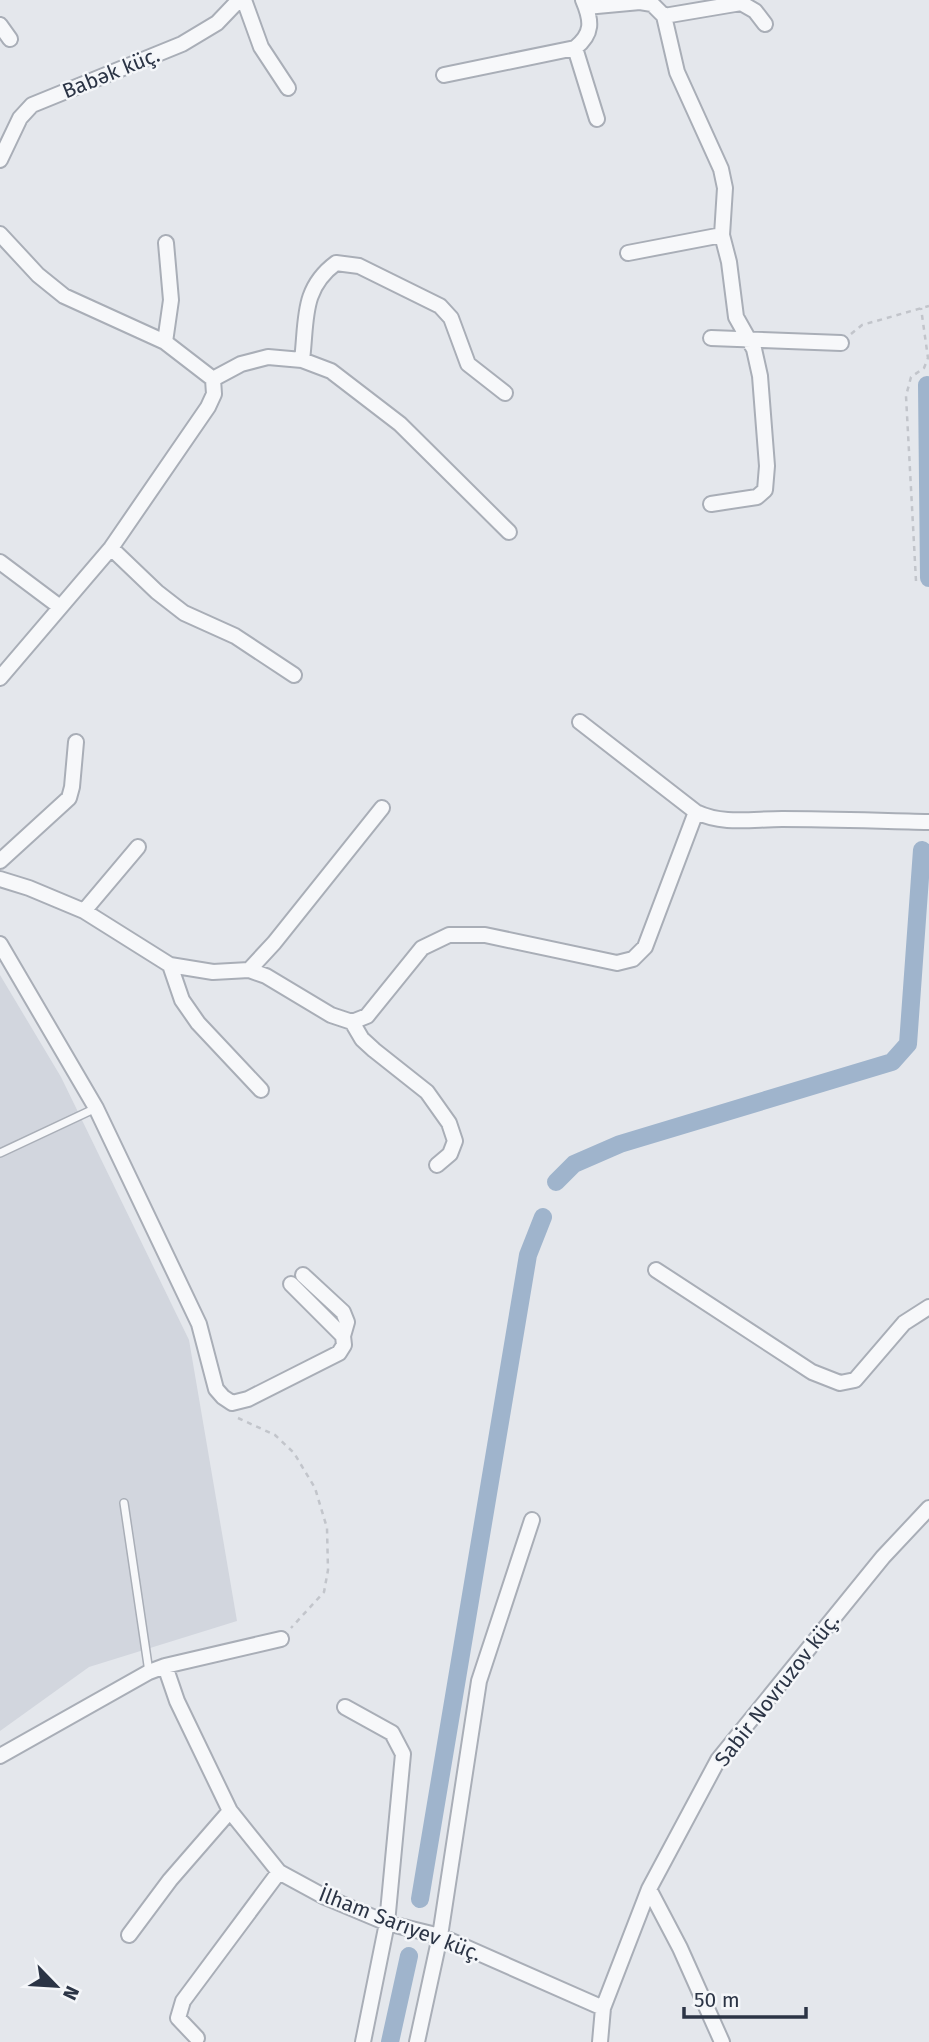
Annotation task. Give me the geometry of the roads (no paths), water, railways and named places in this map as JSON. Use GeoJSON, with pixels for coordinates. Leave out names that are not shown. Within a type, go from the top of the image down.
{"type":"FeatureCollection","features":[{"type":"Feature","properties":{"kind":"street","name":"Babək küç."},"geometry":{"type":"LineString","coordinates":[[0,160],[20,118],[32,106],[182,44],[217,23],[239,0]]}},
{"type":"Feature","properties":{"kind":"street"},"geometry":{"type":"LineString","coordinates":[[244,0],[261,47],[288,88]]}},
{"type":"Feature","properties":{"kind":"street"},"geometry":{"type":"LineString","coordinates":[[444,75],[575,48],[586,40],[590,28],[584,4],[640,2],[652,4],[664,16],[677,72],[721,169],[726,188],[722,235],[729,262],[736,317],[754,349],[760,376],[767,466],[765,490],[757,498],[711,504]]}},
{"type":"Feature","properties":{"kind":"street"},"geometry":{"type":"LineString","coordinates":[[664,16],[741,3],[755,11],[765,24]]}},
{"type":"Feature","properties":{"kind":"street"},"geometry":{"type":"LineString","coordinates":[[0,25],[10,39]]}},
{"type":"Feature","properties":{"kind":"street"},"geometry":{"type":"LineString","coordinates":[[575,48],[597,119]]}},
{"type":"Feature","properties":{"kind":"street"},"geometry":{"type":"LineString","coordinates":[[0,234],[38,275],[64,296],[165,342],[213,379],[214,394],[208,407],[111,548],[0,678]]}},
{"type":"Feature","properties":{"kind":"street"},"geometry":{"type":"LineString","coordinates":[[628,253],[722,235]]}},
{"type":"Feature","properties":{"kind":"street"},"geometry":{"type":"LineString","coordinates":[[165,342],[171,300],[166,243]]}},
{"type":"Feature","properties":{"kind":"street"},"geometry":{"type":"LineString","coordinates":[[302,359],[310,293],[321,274],[336,264],[359,266],[440,306],[452,318],[467,364],[505,393]]}},
{"type":"Feature","properties":{"kind":"street"},"geometry":{"type":"LineString","coordinates":[[711,338],[841,343]]}},
{"type":"Feature","properties":{"kind":"street"},"geometry":{"type":"LineString","coordinates":[[213,379],[241,364],[268,356],[302,359],[331,371],[400,424],[509,532]]}},
{"type":"Feature","properties":{"kind":"street"},"geometry":{"type":"LineString","coordinates":[[111,548],[156,592],[184,613],[235,636],[294,675]]}},
{"type":"Feature","properties":{"kind":"street"},"geometry":{"type":"LineString","coordinates":[[0,562],[60,607]]}},
{"type":"Feature","properties":{"kind":"street"},"geometry":{"type":"LineString","coordinates":[[580,722],[696,812],[708,818],[727,821],[780,819],[929,822]]}},
{"type":"Feature","properties":{"kind":"street"},"geometry":{"type":"LineString","coordinates":[[0,861],[69,798],[76,742]]}},
{"type":"Feature","properties":{"kind":"street"},"geometry":{"type":"LineString","coordinates":[[249,970],[274,943],[382,808]]}},
{"type":"Feature","properties":{"kind":"street"},"geometry":{"type":"LineString","coordinates":[[0,879],[84,911],[170,965],[213,972],[249,970],[266,976],[331,1015],[352,1022],[367,1016],[422,948],[449,935],[485,935],[617,962],[633,959],[645,947],[696,812]]}},
{"type":"Feature","properties":{"kind":"street"},"geometry":{"type":"LineString","coordinates":[[84,911],[138,847]]}},
{"type":"Feature","properties":{"kind":"street"},"geometry":{"type":"LineString","coordinates":[[0,944],[96,1108],[199,1324],[216,1389],[223,1398],[232,1403],[248,1399],[339,1353],[344,1345],[342,1336],[297,1280]]}},
{"type":"Feature","properties":{"kind":"street"},"geometry":{"type":"LineString","coordinates":[[170,965],[182,1000],[198,1023],[261,1090]]}},
{"type":"Feature","properties":{"kind":"street"},"geometry":{"type":"LineString","coordinates":[[352,1022],[362,1039],[427,1092],[449,1123],[455,1140],[450,1154],[437,1165]]}},
{"type":"Feature","properties":{"kind":"street"},"geometry":{"type":"LineString","coordinates":[[656,1270],[812,1372],[840,1383],[855,1380],[904,1323],[929,1307]]}},
{"type":"Feature","properties":{"kind":"street","name":"Sabir Novruzov küç."},"geometry":{"type":"LineString","coordinates":[[603,2039],[603,2008],[649,1889],[718,1760],[883,1557],[929,1508]]}},
{"type":"Feature","properties":{"kind":"street"},"geometry":{"type":"LineString","coordinates":[[417,2042],[440,1937],[479,1681],[532,1520]]}},
{"type":"Feature","properties":{"kind":"street"},"geometry":{"type":"LineString","coordinates":[[0,1756],[149,1672],[281,1639]]}},
{"type":"Feature","properties":{"kind":"street","name":"İlham Sarıyev küç."},"geometry":{"type":"LineString","coordinates":[[165,1667],[177,1702],[230,1811],[279,1872],[324,1897],[387,1923],[440,1937],[603,2008]]}},
{"type":"Feature","properties":{"kind":"street"},"geometry":{"type":"LineString","coordinates":[[345,1707],[392,1733],[403,1754],[387,1923],[363,2042]]}},
{"type":"Feature","properties":{"kind":"street"},"geometry":{"type":"LineString","coordinates":[[129,1935],[170,1880],[230,1811]]}},
{"type":"Feature","properties":{"kind":"street"},"geometry":{"type":"LineString","coordinates":[[197,2038],[178,2018],[183,2001],[279,1872]]}},
{"type":"Feature","properties":{"kind":"street"},"geometry":{"type":"LineString","coordinates":[[649,1889],[680,1948],[722,2042]]}},
{"type":"Feature","properties":{"kind":"lane"},"geometry":{"type":"LineString","coordinates":[[0,1153],[96,1108]]}},
{"type":"Feature","properties":{"kind":"lane"},"geometry":{"type":"LineString","coordinates":[[124,1503],[149,1672]]}},
{"type":"Feature","properties":{"kind":"waterway"},"geometry":{"type":"LineString","coordinates":[[927,385],[929,578]]}},
{"type":"Feature","properties":{"kind":"waterway"},"geometry":{"type":"LineString","coordinates":[[556,1182],[574,1164],[620,1144],[892,1062],[908,1044],[922,850]]}},
{"type":"Feature","properties":{"kind":"waterway"},"geometry":{"type":"LineString","coordinates":[[420,1899],[528,1255],[543,1217]]}},
{"type":"Feature","properties":{"kind":"waterway"},"geometry":{"type":"LineString","coordinates":[[390,2042],[409,1956]]}}]}
